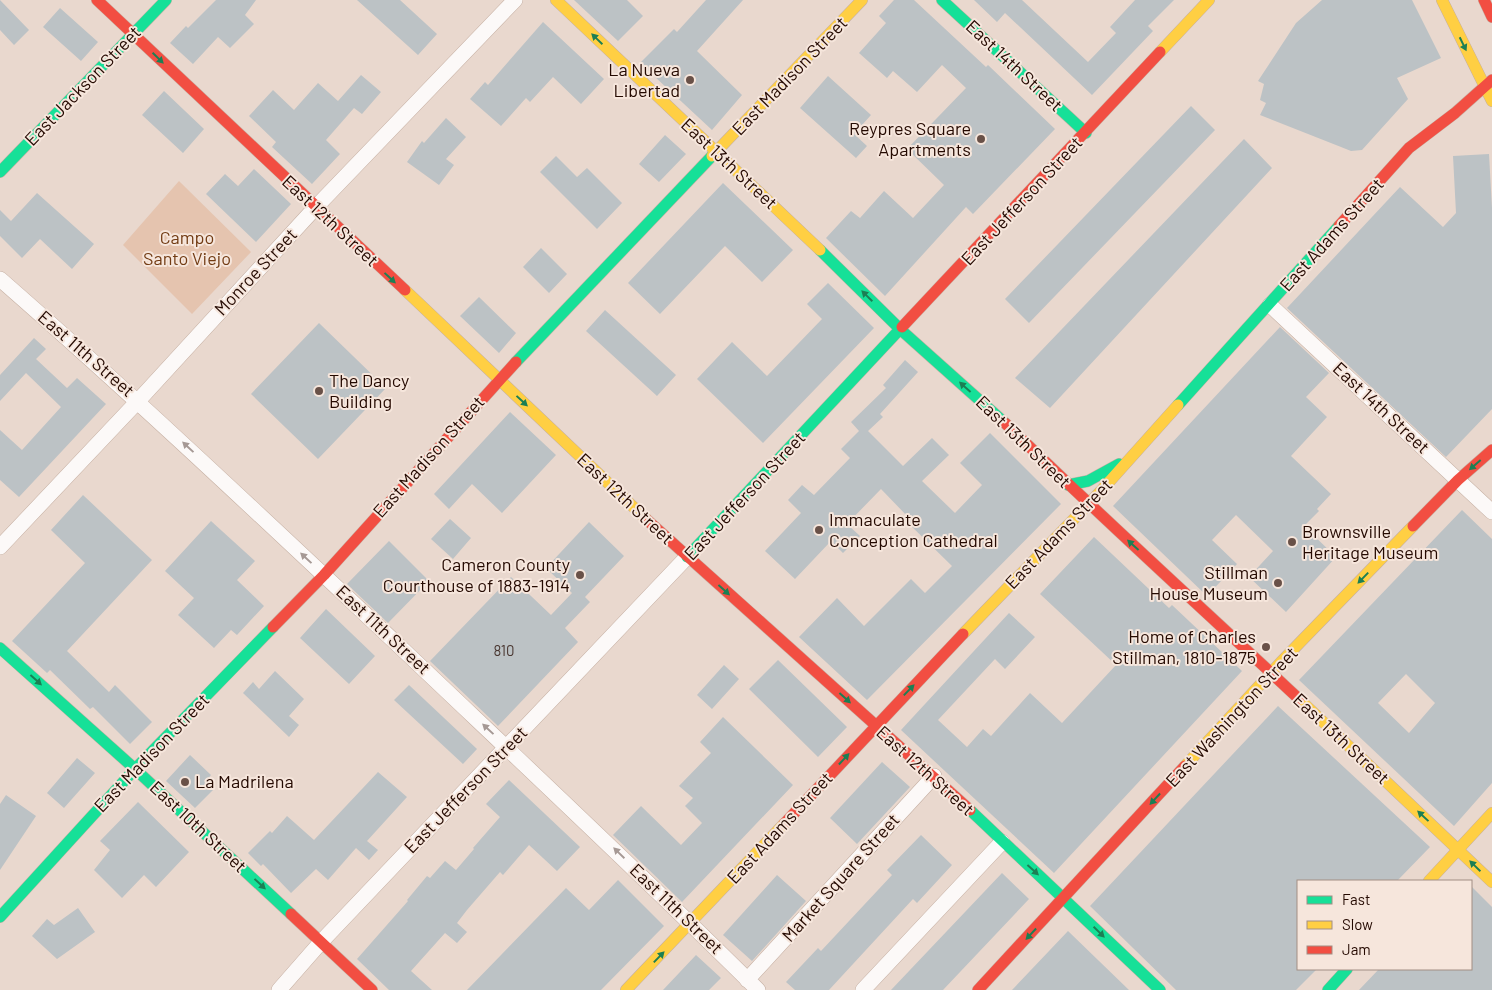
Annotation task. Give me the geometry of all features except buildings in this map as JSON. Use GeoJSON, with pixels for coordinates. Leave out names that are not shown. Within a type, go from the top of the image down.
{"type":"FeatureCollection","features":[{"type":"Feature","properties":{"kind":"main road","name":"East 12th Street"},"geometry":{"type":"LineString","coordinates":[[97,0],[315,208],[687,557],[934,776],[1160,990]]}},
{"type":"Feature","properties":{"kind":"main road","name":"East Jackson Street"},"geometry":{"type":"LineString","coordinates":[[0,172],[166,0]]}},
{"type":"Feature","properties":{"kind":"main road","name":"East 13th Street"},"geometry":{"type":"LineString","coordinates":[[556,0],[810,240],[901,330],[997,415],[1088,505],[1271,673],[1492,882]]}},
{"type":"Feature","properties":{"kind":"main road","name":"East Madison Street"},"geometry":{"type":"LineString","coordinates":[[0,917],[136,769],[324,575],[499,379],[862,0]]}},
{"type":"Feature","properties":{"kind":"main road","name":"East 14th Street"},"geometry":{"type":"LineString","coordinates":[[942,0],[1086,133]]}},
{"type":"Feature","properties":{"kind":"main road","name":"East Jefferson Street"},"geometry":{"type":"LineString","coordinates":[[687,557],[1209,0]]}},
{"type":"Feature","properties":{"kind":"main road"},"geometry":{"type":"LineString","coordinates":[[1442,0],[1488,83],[1492,101]]}},
{"type":"Feature","properties":{"kind":"main road"},"geometry":{"type":"LineString","coordinates":[[1484,0],[1492,17]]}},
{"type":"Feature","properties":{"kind":"main road","name":"East Adams Street"},"geometry":{"type":"LineString","coordinates":[[626,990],[692,923],[876,725],[1088,505],[1270,305],[1409,148],[1455,113],[1488,83]]}},
{"type":"Feature","properties":{"kind":"main road","name":"East Washington Street"},"geometry":{"type":"LineString","coordinates":[[978,990],[1271,673],[1458,480],[1492,450]]}},
{"type":"Feature","properties":{"kind":"main road"},"geometry":{"type":"LineString","coordinates":[[1068,485],[1088,480],[1114,465],[1127,463]]}},
{"type":"Feature","properties":{"kind":"main road","name":"East 10th Street"},"geometry":{"type":"LineString","coordinates":[[0,648],[136,769],[372,990]]}},
{"type":"Feature","properties":{"kind":"main road"},"geometry":{"type":"LineString","coordinates":[[1430,880],[1492,814]]}},
{"type":"Feature","properties":{"kind":"main road"},"geometry":{"type":"LineString","coordinates":[[1328,990],[1346,970]]}},
{"type":"Feature","properties":{"kind":"street","name":"Monroe Street"},"geometry":{"type":"LineString","coordinates":[[0,547],[138,401],[315,208],[515,0]]}},
{"type":"Feature","properties":{"kind":"street","name":"East 11th Street"},"geometry":{"type":"LineString","coordinates":[[0,279],[138,401],[324,575],[692,923],[752,985]]}},
{"type":"Feature","properties":{"kind":"street","name":"East 14th Street"},"geometry":{"type":"LineString","coordinates":[[1270,305],[1492,512]]}},
{"type":"Feature","properties":{"kind":"street","name":"East Jefferson Street"},"geometry":{"type":"LineString","coordinates":[[279,990],[321,942],[687,557]]}},
{"type":"Feature","properties":{"kind":"street","name":"Market Square Street"},"geometry":{"type":"LineString","coordinates":[[752,985],[934,776]]}},
{"type":"Feature","properties":{"kind":"street"},"geometry":{"type":"LineString","coordinates":[[863,990],[1002,842]]}},
{"type":"Feature","properties":{"kind":"green space","name":"Campo Santo Viejo"},"geometry":{"type":"Polygon","coordinates":[[[179,181],[251,252],[192,314],[123,245],[179,181]]]}},
{"type":"Feature","properties":{"kind":"traffic: fast"},"geometry":{"type":"LineString","coordinates":[[0,172],[166,0]]}},
{"type":"Feature","properties":{"kind":"traffic: fast"},"geometry":{"type":"LineString","coordinates":[[942,0],[1086,133]]}},
{"type":"Feature","properties":{"kind":"traffic: fast"},"geometry":{"type":"LineString","coordinates":[[516,362],[712,156]]}},
{"type":"Feature","properties":{"kind":"traffic: fast"},"geometry":{"type":"LineString","coordinates":[[1178,405],[1339,226]]}},
{"type":"Feature","properties":{"kind":"traffic: fast"},"geometry":{"type":"LineString","coordinates":[[820,250],[901,330],[1005,423]]}},
{"type":"Feature","properties":{"kind":"traffic: fast"},"geometry":{"type":"LineString","coordinates":[[687,557],[902,327]]}},
{"type":"Feature","properties":{"kind":"traffic: fast"},"geometry":{"type":"LineString","coordinates":[[1068,485],[1088,481],[1119,464]]}},
{"type":"Feature","properties":{"kind":"traffic: fast"},"geometry":{"type":"LineString","coordinates":[[0,917],[135,769],[273,627]]}},
{"type":"Feature","properties":{"kind":"traffic: fast"},"geometry":{"type":"LineString","coordinates":[[0,648],[135,769],[291,914]]}},
{"type":"Feature","properties":{"kind":"traffic: fast"},"geometry":{"type":"LineString","coordinates":[[970,810],[1160,990]]}},
{"type":"Feature","properties":{"kind":"traffic: fast"},"geometry":{"type":"LineString","coordinates":[[1328,990],[1346,970]]}},
{"type":"Feature","properties":{"kind":"traffic: slow"},"geometry":{"type":"LineString","coordinates":[[556,0],[820,250]]}},
{"type":"Feature","properties":{"kind":"traffic: slow"},"geometry":{"type":"LineString","coordinates":[[712,156],[862,0]]}},
{"type":"Feature","properties":{"kind":"traffic: slow"},"geometry":{"type":"LineString","coordinates":[[1160,52],[1209,0]]}},
{"type":"Feature","properties":{"kind":"traffic: slow"},"geometry":{"type":"LineString","coordinates":[[1442,0],[1492,101]]}},
{"type":"Feature","properties":{"kind":"traffic: slow"},"geometry":{"type":"LineString","coordinates":[[405,290],[646,519]]}},
{"type":"Feature","properties":{"kind":"traffic: slow"},"geometry":{"type":"LineString","coordinates":[[963,634],[1100,492],[1178,405]]}},
{"type":"Feature","properties":{"kind":"traffic: slow"},"geometry":{"type":"LineString","coordinates":[[1185,766],[1281,662],[1413,526]]}},
{"type":"Feature","properties":{"kind":"traffic: slow"},"geometry":{"type":"LineString","coordinates":[[1299,699],[1492,882]]}},
{"type":"Feature","properties":{"kind":"traffic: slow"},"geometry":{"type":"LineString","coordinates":[[1430,880],[1492,813]]}},
{"type":"Feature","properties":{"kind":"traffic: slow"},"geometry":{"type":"LineString","coordinates":[[626,990],[784,824]]}},
{"type":"Feature","properties":{"kind":"traffic: jam"},"geometry":{"type":"LineString","coordinates":[[97,0],[405,290]]}},
{"type":"Feature","properties":{"kind":"traffic: jam"},"geometry":{"type":"LineString","coordinates":[[1484,0],[1492,17]]}},
{"type":"Feature","properties":{"kind":"traffic: jam"},"geometry":{"type":"LineString","coordinates":[[902,327],[1160,52]]}},
{"type":"Feature","properties":{"kind":"traffic: jam"},"geometry":{"type":"LineString","coordinates":[[1339,226],[1409,148],[1455,113],[1492,80]]}},
{"type":"Feature","properties":{"kind":"traffic: jam"},"geometry":{"type":"LineString","coordinates":[[273,627],[324,575],[516,362]]}},
{"type":"Feature","properties":{"kind":"traffic: jam"},"geometry":{"type":"LineString","coordinates":[[1005,423],[1299,699]]}},
{"type":"Feature","properties":{"kind":"traffic: jam"},"geometry":{"type":"LineString","coordinates":[[1413,526],[1458,480],[1492,450]]}},
{"type":"Feature","properties":{"kind":"traffic: jam"},"geometry":{"type":"LineString","coordinates":[[646,519],[970,810]]}},
{"type":"Feature","properties":{"kind":"traffic: jam"},"geometry":{"type":"LineString","coordinates":[[784,824],[963,634]]}},
{"type":"Feature","properties":{"kind":"traffic: jam"},"geometry":{"type":"LineString","coordinates":[[978,990],[1185,766]]}},
{"type":"Feature","properties":{"kind":"traffic: jam"},"geometry":{"type":"LineString","coordinates":[[291,914],[372,990]]}},
{"type":"Feature","properties":{"kind":"place","name":"La Nueva Libertad"},"geometry":{"type":"Point","coordinates":[690,80]}},
{"type":"Feature","properties":{"kind":"place","name":"Reypres Square Apartments"},"geometry":{"type":"Point","coordinates":[981,139]}},
{"type":"Feature","properties":{"kind":"place","name":"The Dancy Building"},"geometry":{"type":"Point","coordinates":[319,391]}},
{"type":"Feature","properties":{"kind":"place","name":"Immaculate Conception Cathedral"},"geometry":{"type":"Point","coordinates":[819,530]}},
{"type":"Feature","properties":{"kind":"place","name":"Brownsville Heritage Museum"},"geometry":{"type":"Point","coordinates":[1292,542]}},
{"type":"Feature","properties":{"kind":"place","name":"Cameron County Courthouse of 1883-1914"},"geometry":{"type":"Point","coordinates":[580,575]}},
{"type":"Feature","properties":{"kind":"place","name":"Stillman House Museum"},"geometry":{"type":"Point","coordinates":[1278,583]}},
{"type":"Feature","properties":{"kind":"place","name":"Home of Charles Stillman, 1810-1875"},"geometry":{"type":"Point","coordinates":[1266,647]}},
{"type":"Feature","properties":{"kind":"place","name":"La Madrilena"},"geometry":{"type":"Point","coordinates":[185,782]}}]}
